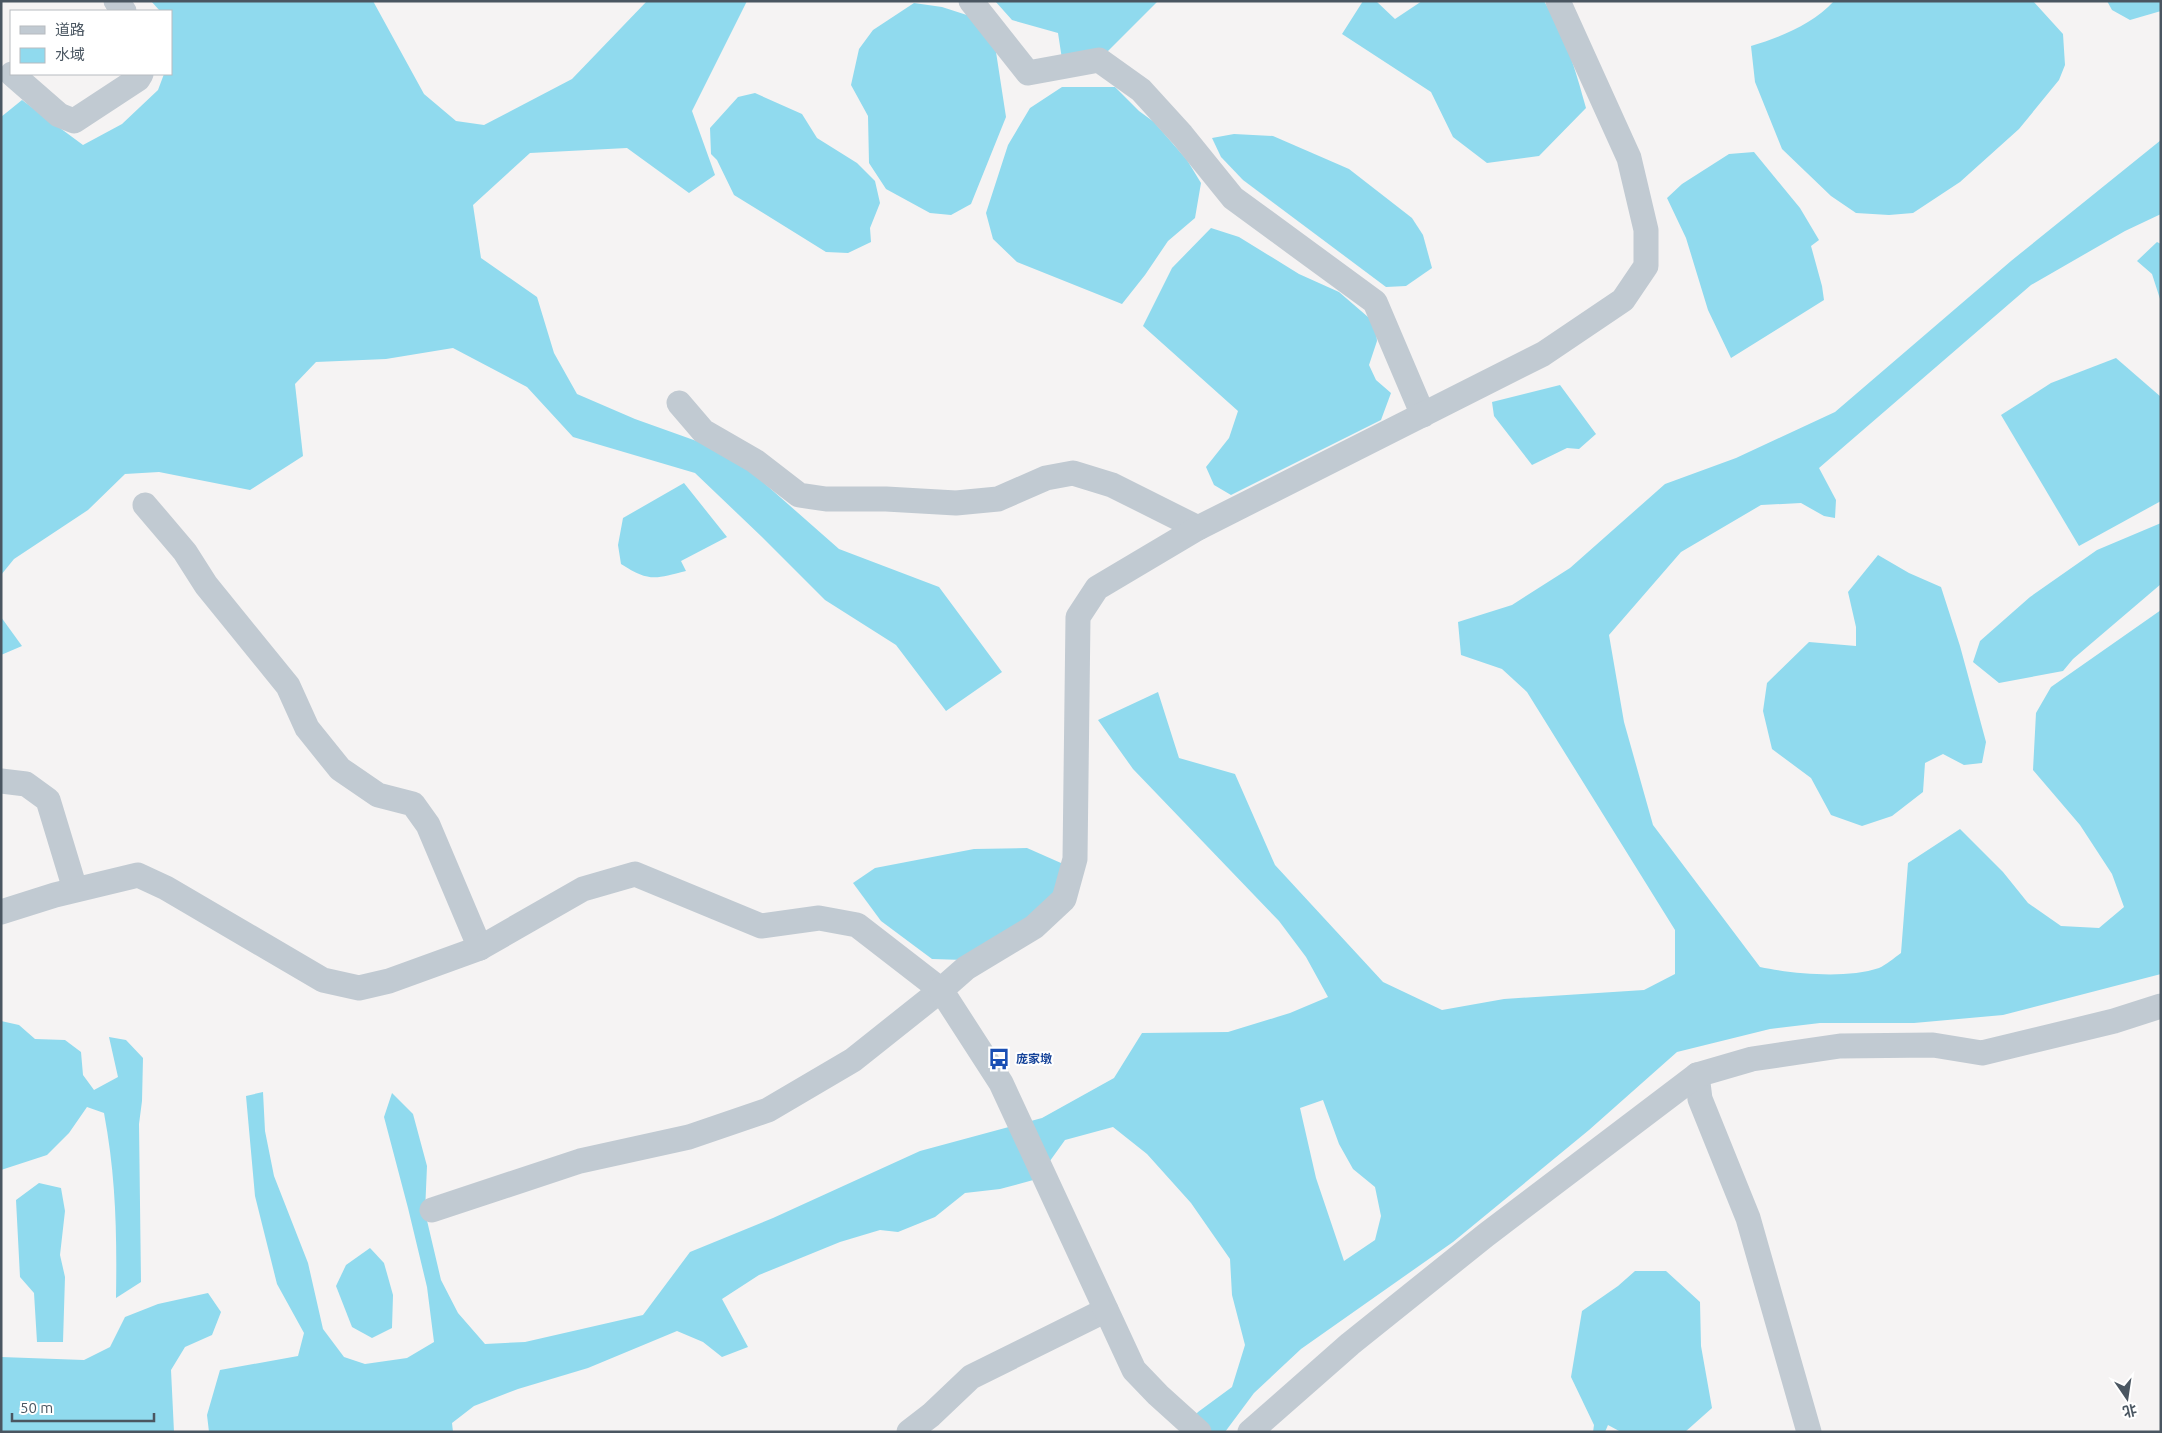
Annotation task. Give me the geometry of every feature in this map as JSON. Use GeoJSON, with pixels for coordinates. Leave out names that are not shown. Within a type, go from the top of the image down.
{"type":"FeatureCollection","features":[{"type":"Feature","properties":{"kind":"street"},"geometry":{"type":"LineString","coordinates":[[971,1],[1028,73],[1100,60],[1141,90],[1182,135],[1233,198],[1375,302],[1423,415]]}},
{"type":"Feature","properties":{"kind":"street"},"geometry":{"type":"LineString","coordinates":[[432,1210],[580,1160],[689,1137],[768,1110],[853,1060],[966,968],[1034,927],[1064,899],[1075,859],[1078,616],[1097,588],[1198,528],[1543,354],[1623,300],[1646,266],[1646,230],[1629,158],[1558,1]]}},
{"type":"Feature","properties":{"kind":"street"},"geometry":{"type":"LineString","coordinates":[[14,75],[59,115],[74,121],[138,79],[140,75]]}},
{"type":"Feature","properties":{"kind":"street"},"geometry":{"type":"LineString","coordinates":[[679,403],[703,431],[755,461],[799,494],[826,499],[886,499],[956,503],[998,499],[1046,478],[1073,474],[1112,485],[1198,528]]}},
{"type":"Feature","properties":{"kind":"street"},"geometry":{"type":"LineString","coordinates":[[145,505],[185,552],[206,585],[288,686],[307,728],[340,769],[378,795],[413,804],[428,825],[480,948]]}},
{"type":"Feature","properties":{"kind":"street"},"geometry":{"type":"LineString","coordinates":[[1,781],[26,784],[48,800],[75,890]]}},
{"type":"Feature","properties":{"kind":"street"},"geometry":{"type":"LineString","coordinates":[[1,912],[75,890],[138,875],[166,888],[323,980],[359,988],[390,981],[480,948],[583,889],[635,874],[761,926],[819,918],[857,925],[941,990],[1001,1083],[1134,1370],[1192,1426]]}},
{"type":"Feature","properties":{"kind":"street"},"geometry":{"type":"LineString","coordinates":[[1250,1432],[1350,1344],[1486,1234],[1697,1075],[1752,1059],[1840,1046],[1933,1046],[1982,1053],[2114,1021],[2161,1006]]}},
{"type":"Feature","properties":{"kind":"street"},"geometry":{"type":"LineString","coordinates":[[1697,1075],[1700,1099],[1748,1218],[1809,1432]]}},
{"type":"Feature","properties":{"kind":"street"},"geometry":{"type":"LineString","coordinates":[[909,1432],[931,1415],[971,1377],[1106,1310]]}},
{"type":"Feature","properties":{"kind":"water"},"geometry":{"type":"Polygon","coordinates":[[[151,1],[373,1],[424,94],[456,121],[484,125],[572,79],[647,1],[747,1],[692,111],[715,175],[689,193],[627,148],[530,153],[473,205],[481,258],[537,297],[554,353],[577,394],[635,419],[730,453],[839,549],[939,587],[1002,672],[946,711],[896,645],[825,600],[695,473],[573,437],[527,387],[453,348],[386,359],[316,362],[295,384],[303,456],[250,490],[159,472],[125,474],[88,510],[14,559],[1,575],[1,117],[22,100],[83,145],[122,124],[158,90],[164,75],[172,75],[172,10],[159,10],[151,1]]]}},
{"type":"Feature","properties":{"kind":"water"},"geometry":{"type":"Polygon","coordinates":[[[995,1],[1158,1],[1099,60],[1062,59],[1058,33],[1012,20],[995,1]]]}},
{"type":"Feature","properties":{"kind":"water"},"geometry":{"type":"Polygon","coordinates":[[[1363,1],[1376,1],[1395,19],[1422,1],[1544,1],[1552,14],[1569,53],[1586,108],[1539,156],[1487,163],[1453,137],[1431,92],[1342,34],[1363,1]]]}},
{"type":"Feature","properties":{"kind":"water"},"geometry":{"type":"Polygon","coordinates":[[[1834,1],[2033,1],[2063,34],[2065,65],[2059,80],[2019,129],[1960,182],[1913,213],[1889,215],[1856,213],[1831,196],[1782,149],[1755,82],[1751,46],[1795,29],[1816,17],[1834,1]]]}},
{"type":"Feature","properties":{"kind":"water"},"geometry":{"type":"Polygon","coordinates":[[[2107,1],[2161,1],[2161,11],[2130,20],[2112,10],[2107,1]]]}},
{"type":"Feature","properties":{"kind":"water"},"geometry":{"type":"Polygon","coordinates":[[[914,3],[942,7],[973,17],[996,52],[1006,117],[971,204],[951,215],[930,213],[886,189],[869,163],[868,116],[851,85],[859,49],[873,30],[914,3]]]}},
{"type":"Feature","properties":{"kind":"water"},"geometry":{"type":"Polygon","coordinates":[[[1062,87],[1115,87],[1139,111],[1154,122],[1187,160],[1201,183],[1195,218],[1168,241],[1122,304],[1017,262],[993,239],[986,213],[1008,145],[1030,108],[1062,87]]]}},
{"type":"Feature","properties":{"kind":"water"},"geometry":{"type":"Polygon","coordinates":[[[755,93],[802,114],[817,138],[857,163],[875,181],[880,203],[870,228],[871,242],[848,253],[826,252],[734,195],[717,160],[711,154],[710,128],[738,97],[755,93]]]}},
{"type":"Feature","properties":{"kind":"water"},"geometry":{"type":"Polygon","coordinates":[[[1234,134],[1273,136],[1349,169],[1412,218],[1423,235],[1432,268],[1406,286],[1386,287],[1243,180],[1221,157],[1212,138],[1234,134]]]}},
{"type":"Feature","properties":{"kind":"water"},"geometry":{"type":"Polygon","coordinates":[[[2161,140],[2161,214],[2125,231],[2031,285],[1819,468],[1836,500],[1835,518],[1824,516],[1801,503],[1761,505],[1681,552],[1609,635],[1624,722],[1653,825],[1760,967],[1788,972],[1836,974],[1866,971],[1879,968],[1887,963],[1901,953],[1908,863],[1960,829],[2003,872],[2028,903],[2061,926],[2099,928],[2124,907],[2112,874],[2080,825],[2033,770],[2036,713],[2051,687],[2161,610],[2161,974],[2003,1015],[1914,1023],[1820,1023],[1770,1029],[1677,1052],[1589,1130],[1453,1242],[1301,1349],[1254,1393],[1225,1432],[1180,1432],[1198,1412],[1232,1387],[1245,1345],[1232,1295],[1230,1259],[1191,1203],[1147,1154],[1113,1127],[1065,1140],[1037,1179],[1000,1189],[965,1193],[935,1217],[898,1232],[880,1230],[840,1242],[759,1275],[722,1299],[748,1347],[722,1357],[703,1342],[677,1331],[588,1368],[518,1389],[474,1406],[452,1423],[453,1432],[209,1432],[207,1415],[220,1370],[298,1356],[304,1333],[277,1284],[255,1196],[246,1096],[263,1092],[265,1131],[274,1176],[308,1263],[323,1329],[344,1357],[365,1364],[407,1358],[434,1342],[427,1287],[384,1117],[392,1093],[413,1114],[427,1166],[425,1212],[441,1280],[458,1313],[485,1344],[525,1342],[643,1315],[690,1252],[773,1218],[920,1151],[1042,1118],[1114,1078],[1142,1033],[1228,1032],[1290,1013],[1328,997],[1306,957],[1279,921],[1133,769],[1098,720],[1158,692],[1179,758],[1235,774],[1275,865],[1383,982],[1442,1010],[1504,999],[1644,990],[1675,974],[1675,930],[1527,692],[1502,669],[1461,655],[1458,622],[1512,605],[1570,568],[1665,484],[1736,458],[1835,412],[2011,261],[2161,140]],[[1323,1100],[1300,1108],[1316,1178],[1344,1261],[1375,1240],[1381,1216],[1375,1187],[1353,1169],[1339,1144],[1323,1100]]]}},
{"type":"Feature","properties":{"kind":"water"},"geometry":{"type":"Polygon","coordinates":[[[1754,152],[1800,208],[1819,240],[1811,246],[1824,300],[1731,358],[1708,310],[1686,238],[1667,198],[1682,184],[1729,154],[1754,152]]]}},
{"type":"Feature","properties":{"kind":"water"},"geometry":{"type":"Polygon","coordinates":[[[1211,228],[1239,237],[1299,274],[1339,292],[1375,323],[1377,341],[1369,365],[1376,380],[1391,393],[1381,420],[1231,495],[1214,485],[1206,467],[1229,438],[1238,411],[1143,326],[1172,268],[1211,228]]]}},
{"type":"Feature","properties":{"kind":"water"},"geometry":{"type":"Polygon","coordinates":[[[2157,242],[2161,244],[2161,302],[2152,274],[2137,261],[2157,242]]]}},
{"type":"Feature","properties":{"kind":"water"},"geometry":{"type":"Polygon","coordinates":[[[2116,358],[2161,397],[2161,501],[2079,546],[2001,415],[2051,383],[2116,358]]]}},
{"type":"Feature","properties":{"kind":"water"},"geometry":{"type":"Polygon","coordinates":[[[1560,385],[1596,434],[1579,449],[1567,448],[1532,465],[1494,416],[1492,402],[1560,385]]]}},
{"type":"Feature","properties":{"kind":"water"},"geometry":{"type":"Polygon","coordinates":[[[684,483],[727,537],[681,561],[686,571],[675,574],[659,577],[646,576],[621,564],[618,545],[623,518],[684,483]]]}},
{"type":"Feature","properties":{"kind":"water"},"geometry":{"type":"Polygon","coordinates":[[[2161,523],[2161,584],[2073,659],[2063,671],[1999,683],[1973,662],[1980,641],[2030,597],[2097,550],[2161,523]]]}},
{"type":"Feature","properties":{"kind":"water"},"geometry":{"type":"Polygon","coordinates":[[[1878,555],[1909,573],[1941,587],[1960,646],[1986,742],[1982,763],[1964,765],[1943,754],[1925,763],[1923,792],[1892,816],[1862,826],[1831,815],[1811,778],[1772,749],[1763,711],[1767,683],[1809,642],[1856,646],[1856,627],[1848,592],[1878,555]]]}},
{"type":"Feature","properties":{"kind":"water"},"geometry":{"type":"Polygon","coordinates":[[[1,617],[22,646],[1,655],[1,617]]]}},
{"type":"Feature","properties":{"kind":"water"},"geometry":{"type":"Polygon","coordinates":[[[1027,848],[1061,863],[1061,880],[1049,900],[1023,923],[964,960],[932,959],[881,921],[853,883],[875,868],[974,849],[1027,848]]]}},
{"type":"Feature","properties":{"kind":"water"},"geometry":{"type":"Polygon","coordinates":[[[1,1021],[19,1025],[35,1039],[65,1040],[81,1052],[83,1075],[94,1090],[118,1077],[109,1037],[126,1040],[143,1058],[142,1101],[139,1124],[141,1282],[116,1298],[115,1205],[104,1113],[87,1107],[69,1133],[47,1155],[1,1170],[1,1021]]]}},
{"type":"Feature","properties":{"kind":"water"},"geometry":{"type":"Polygon","coordinates":[[[39,1183],[61,1188],[65,1211],[60,1255],[65,1277],[63,1342],[37,1342],[34,1293],[20,1277],[16,1200],[39,1183]]]}},
{"type":"Feature","properties":{"kind":"water"},"geometry":{"type":"Polygon","coordinates":[[[370,1248],[384,1263],[393,1295],[392,1328],[372,1338],[352,1327],[336,1286],[346,1265],[370,1248]]]}},
{"type":"Feature","properties":{"kind":"water"},"geometry":{"type":"Polygon","coordinates":[[[1635,1271],[1666,1271],[1700,1302],[1701,1346],[1712,1408],[1685,1432],[1621,1432],[1608,1425],[1605,1432],[1593,1432],[1594,1425],[1571,1377],[1582,1311],[1618,1286],[1635,1271]]]}},
{"type":"Feature","properties":{"kind":"water"},"geometry":{"type":"Polygon","coordinates":[[[208,1293],[221,1312],[212,1335],[185,1347],[171,1370],[174,1432],[1,1432],[1,1357],[84,1360],[110,1347],[125,1317],[158,1304],[208,1293]]]}},
{"type":"Feature","properties":{"kind":"place","name":"庞家墩"},"geometry":{"type":"Point","coordinates":[999,1059]}}]}
